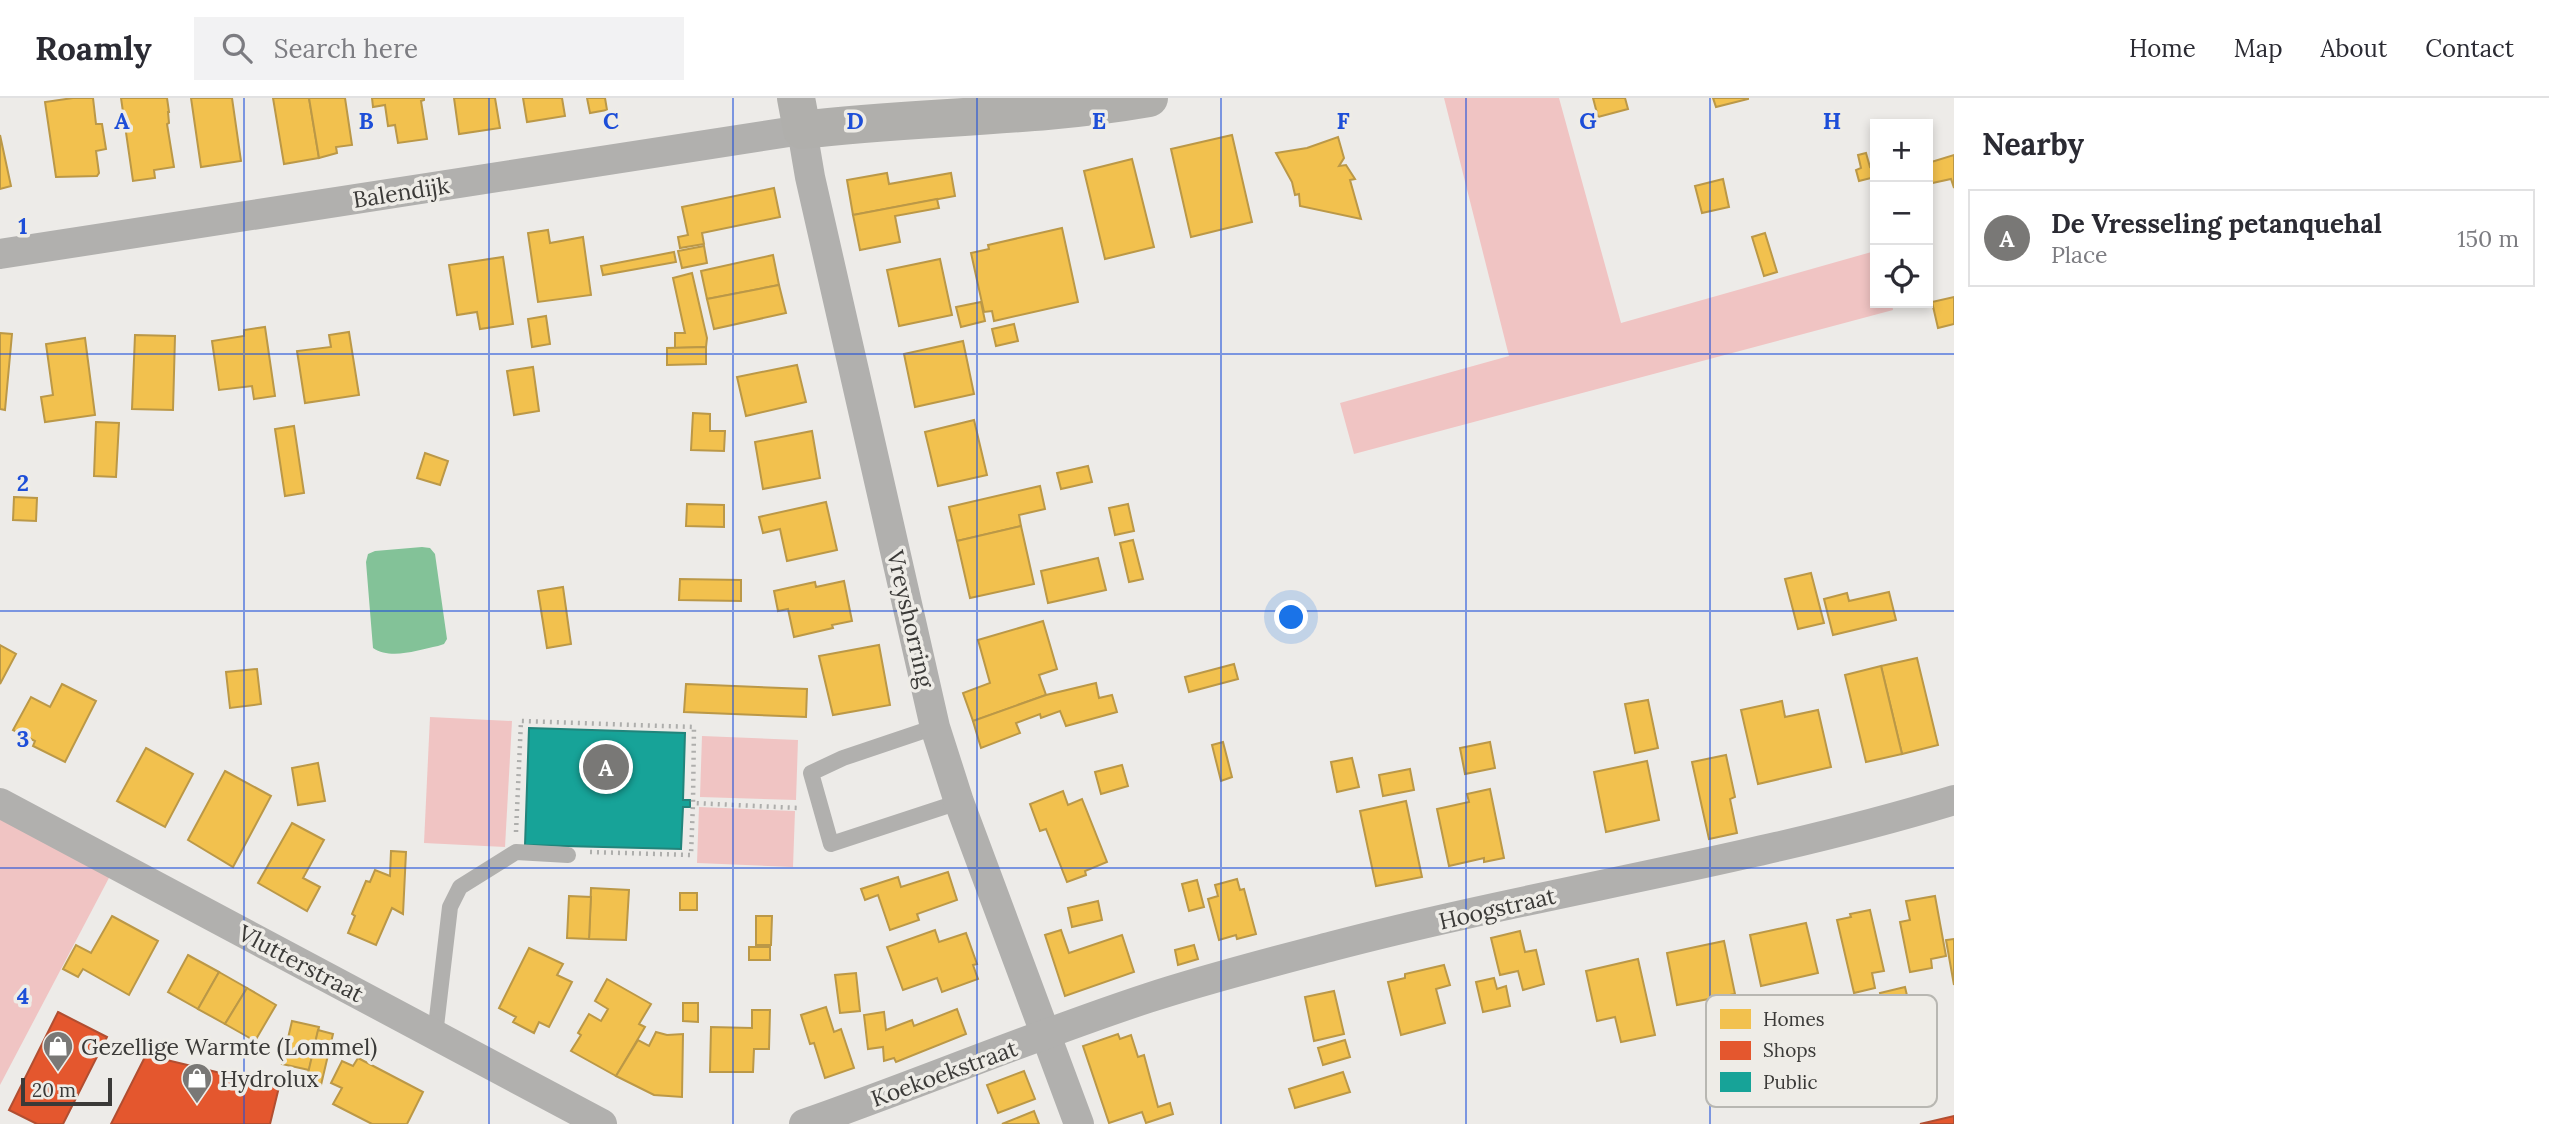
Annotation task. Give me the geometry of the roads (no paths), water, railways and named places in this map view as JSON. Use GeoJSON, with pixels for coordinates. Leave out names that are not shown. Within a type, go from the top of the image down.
{"type":"FeatureCollection","features":[{"type":"Feature","properties":{"kind":"main road"},"geometry":{"type":"LineString","coordinates":[[799,114],[875,122],[1098,107],[1149,98]]}},
{"type":"Feature","properties":{"kind":"street","name":"Balendijk"},"geometry":{"type":"LineString","coordinates":[[0,254],[799,114]]}},
{"type":"Feature","properties":{"kind":"street","name":"Vreyshorring"},"geometry":{"type":"LineString","coordinates":[[799,114],[810,177],[935,727],[959,802],[1079,1124]]}},
{"type":"Feature","properties":{"kind":"street","name":"Hoogstraat"},"geometry":{"type":"LineString","coordinates":[[1045,1035],[1150,997],[1335,946],[1594,885],[1738,858],[1954,800]]}},
{"type":"Feature","properties":{"kind":"street","name":"Vlutterstraat"},"geometry":{"type":"LineString","coordinates":[[0,803],[602,1124]]}},
{"type":"Feature","properties":{"kind":"street","name":"Koekoekstraat"},"geometry":{"type":"LineString","coordinates":[[803,1124],[1045,1035]]}},
{"type":"Feature","properties":{"kind":"lane"},"geometry":{"type":"LineString","coordinates":[[935,727],[843,758],[811,773],[831,844],[959,802]]}},
{"type":"Feature","properties":{"kind":"lane"},"geometry":{"type":"LineString","coordinates":[[435,1035],[450,906],[460,887],[516,852],[568,855]]}},
{"type":"Feature","properties":{"kind":"place","name":"De Vresseling petanquehal"},"geometry":{"type":"Point","coordinates":[606,767]}},
{"type":"Feature","properties":{"kind":"place","name":"Gezellige Warmte (Lommel)"},"geometry":{"type":"Point","coordinates":[58,1073]}},
{"type":"Feature","properties":{"kind":"place","name":"Hydrolux"},"geometry":{"type":"Point","coordinates":[197,1105]}}]}
